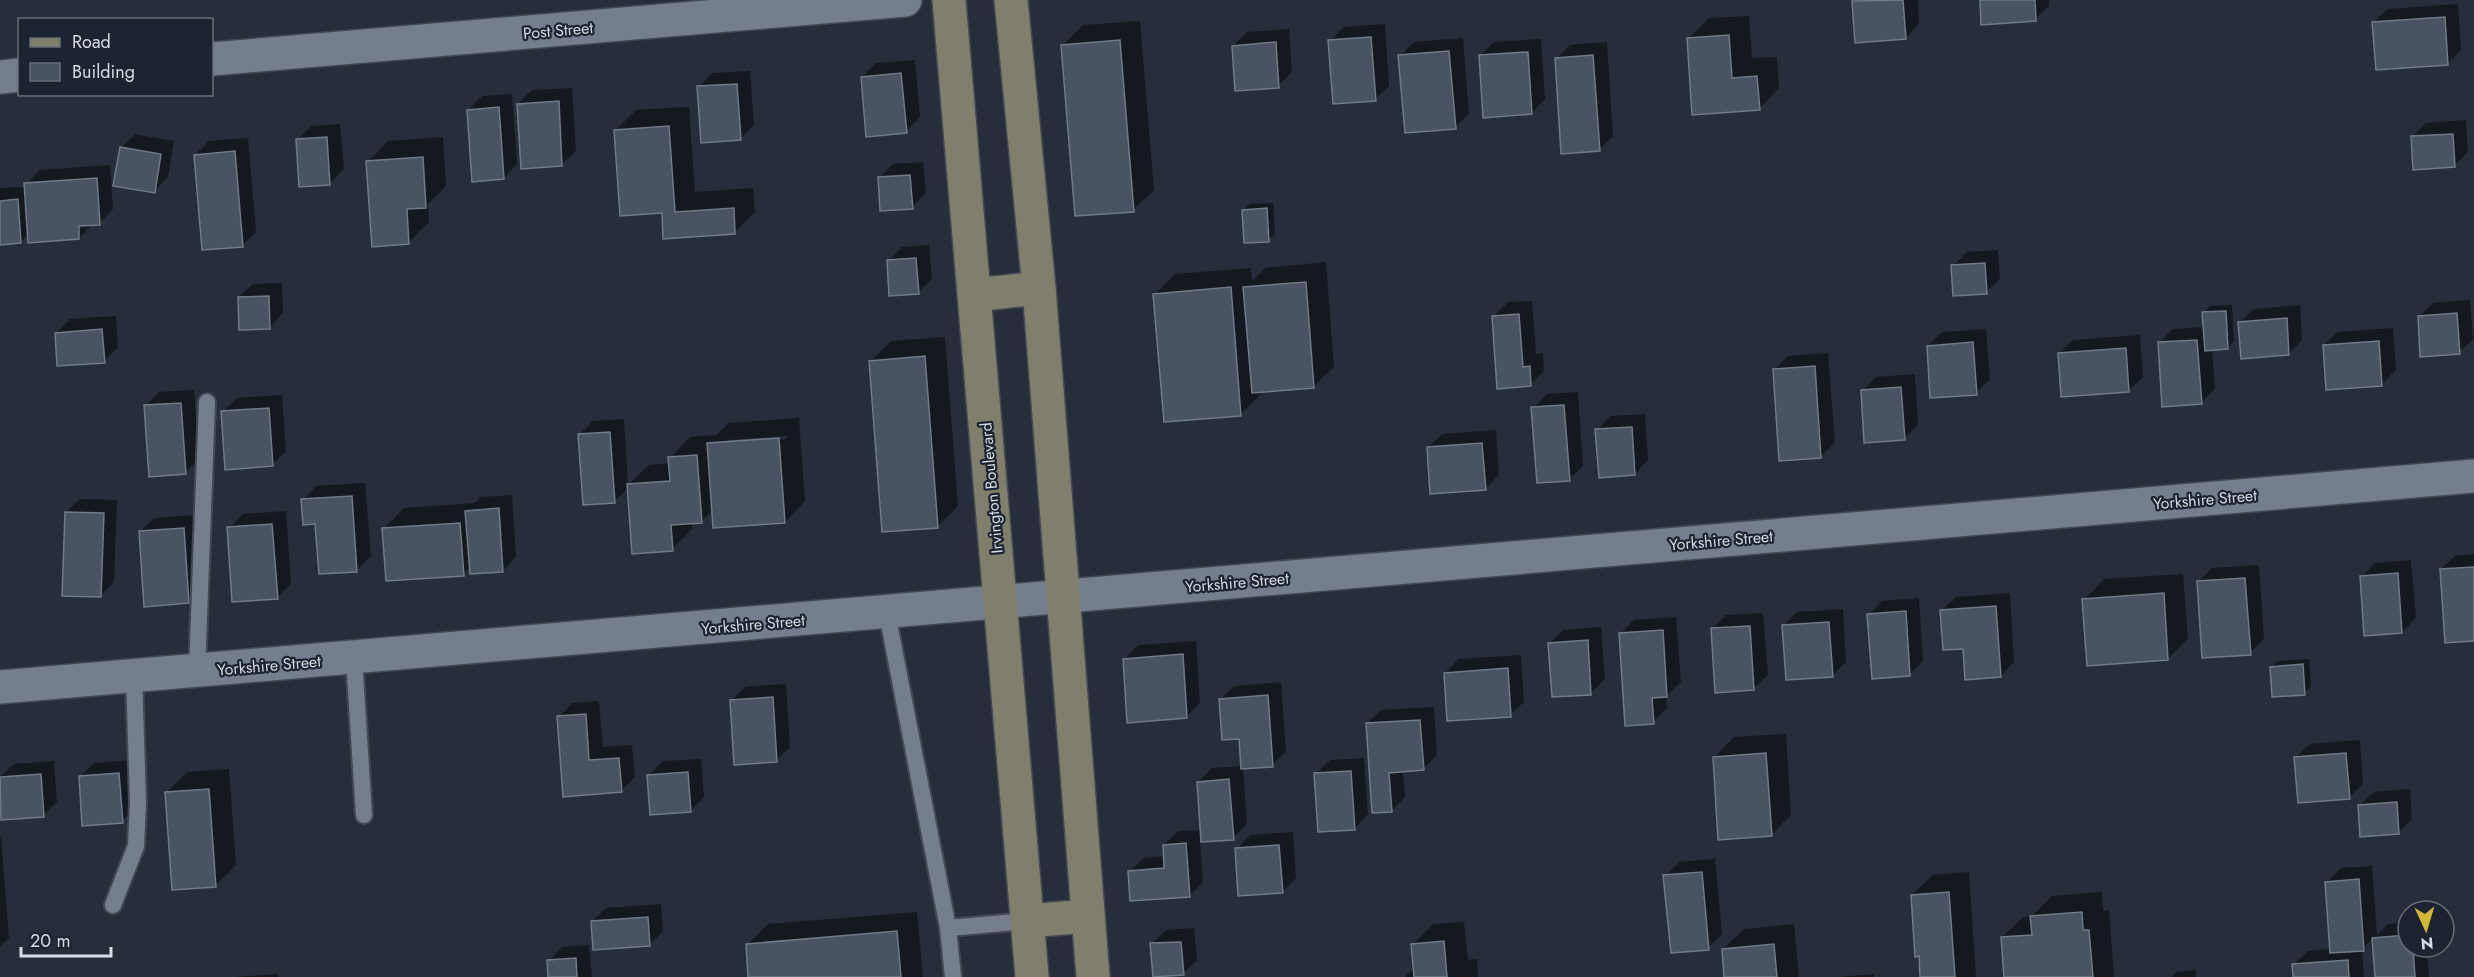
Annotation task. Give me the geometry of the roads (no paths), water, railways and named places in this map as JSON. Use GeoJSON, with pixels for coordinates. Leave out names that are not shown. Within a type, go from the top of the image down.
{"type":"FeatureCollection","features":[{"type":"Feature","properties":{"kind":"main road","name":"Irvington Boulevard"},"geometry":{"type":"LineString","coordinates":[[949,0],[1032,977]]}},
{"type":"Feature","properties":{"kind":"main road"},"geometry":{"type":"LineString","coordinates":[[1011,0],[1039,288],[1093,977]]}},
{"type":"Feature","properties":{"kind":"main road"},"geometry":{"type":"LineString","coordinates":[[974,295],[1039,288]]}},
{"type":"Feature","properties":{"kind":"main road"},"geometry":{"type":"LineString","coordinates":[[1027,921],[1088,916]]}},
{"type":"Feature","properties":{"kind":"street","name":"Post Street"},"geometry":{"type":"LineString","coordinates":[[213,59],[715,8],[905,0]]}},
{"type":"Feature","properties":{"kind":"street"},"geometry":{"type":"LineString","coordinates":[[0,77],[18,75]]}},
{"type":"Feature","properties":{"kind":"street","name":"Yorkshire Street"},"geometry":{"type":"LineString","coordinates":[[0,687],[2474,476]]}},
{"type":"Feature","properties":{"kind":"lane"},"geometry":{"type":"LineString","coordinates":[[197,671],[207,402]]}},
{"type":"Feature","properties":{"kind":"lane"},"geometry":{"type":"LineString","coordinates":[[887,613],[948,928],[953,977]]}},
{"type":"Feature","properties":{"kind":"lane"},"geometry":{"type":"LineString","coordinates":[[354,658],[364,815]]}},
{"type":"Feature","properties":{"kind":"lane"},"geometry":{"type":"LineString","coordinates":[[113,905],[136,846],[138,802],[134,676]]}},
{"type":"Feature","properties":{"kind":"lane"},"geometry":{"type":"LineString","coordinates":[[948,928],[1027,921]]}}]}
